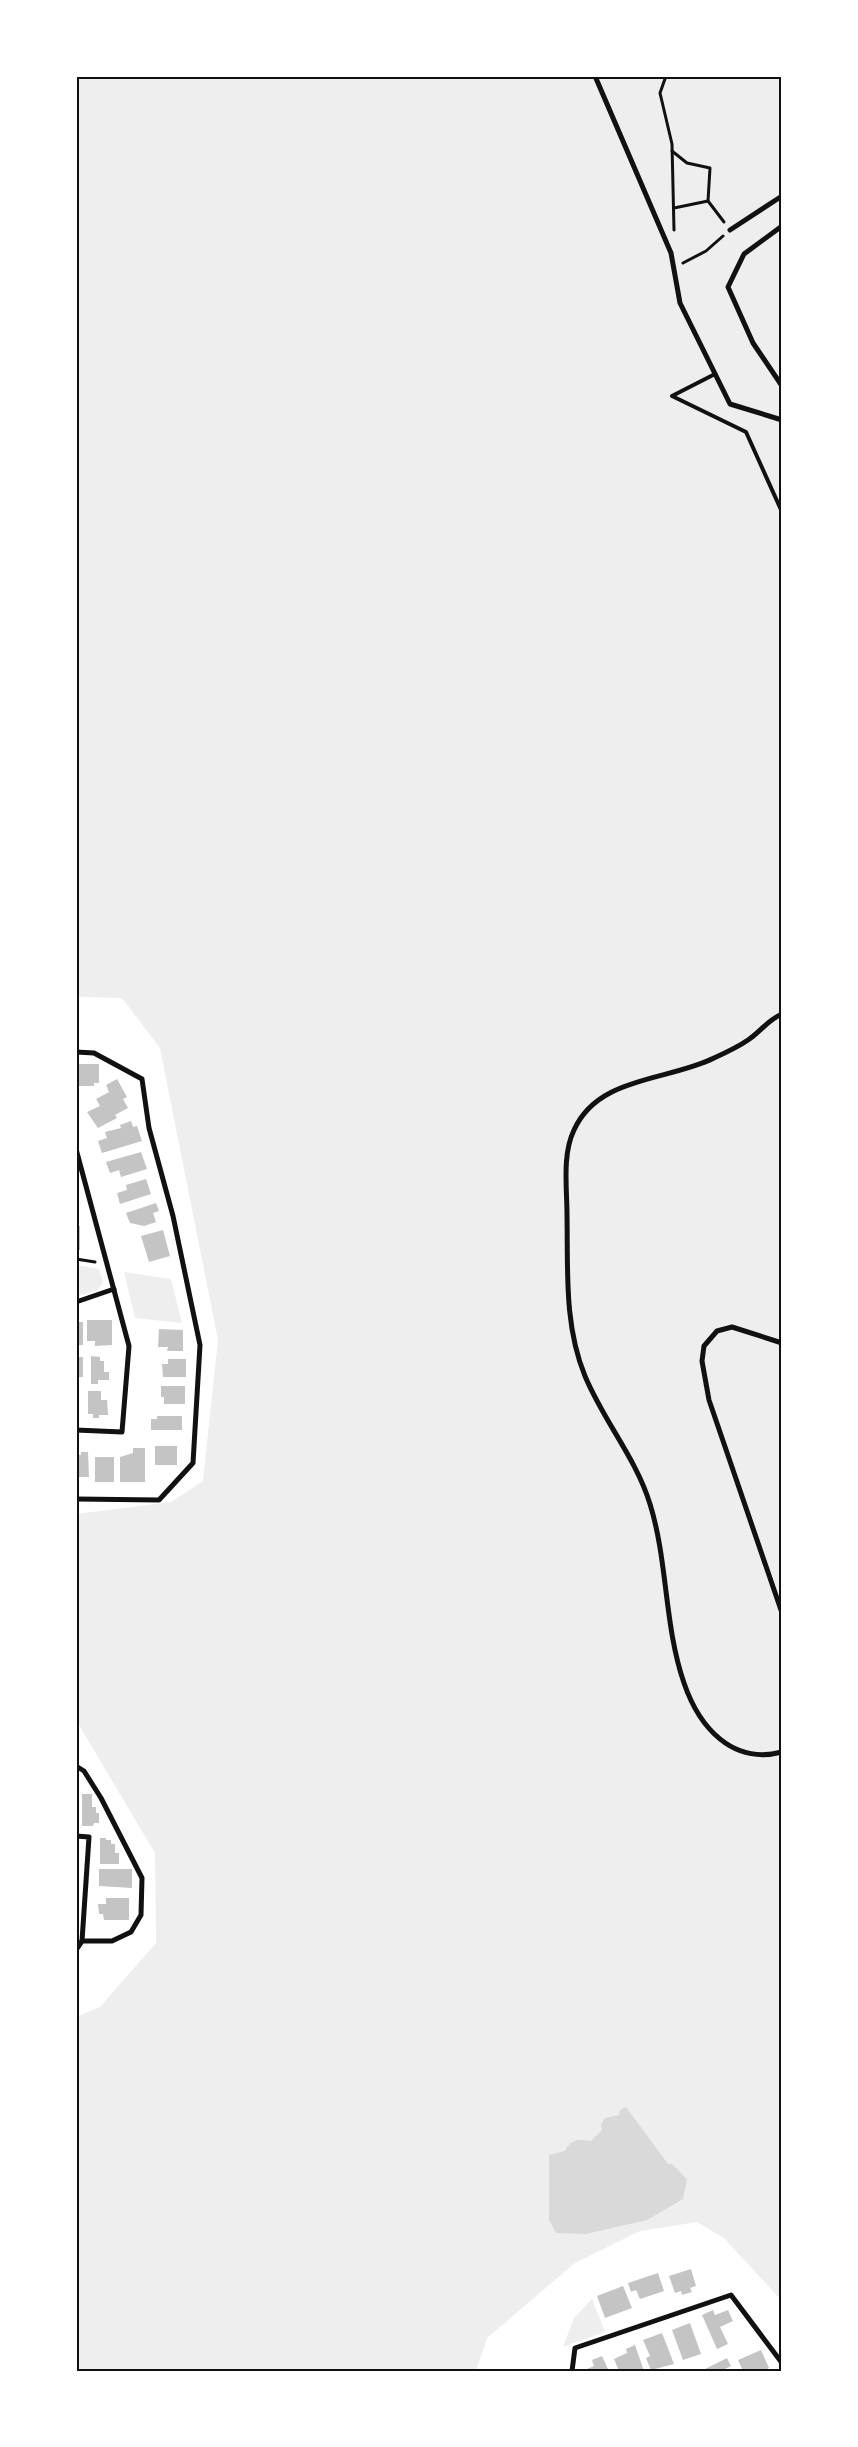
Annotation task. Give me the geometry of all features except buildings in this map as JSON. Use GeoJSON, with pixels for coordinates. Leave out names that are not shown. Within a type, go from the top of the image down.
{"type":"FeatureCollection","features":[{"type":"Feature","properties":{"kind":"street"},"geometry":{"type":"LineString","coordinates":[[594,76],[656,216],[670,253],[680,303],[730,404],[782,420]]}},
{"type":"Feature","properties":{"kind":"street"},"geometry":{"type":"LineString","coordinates":[[730,230],[782,196]]}},
{"type":"Feature","properties":{"kind":"street"},"geometry":{"type":"LineString","coordinates":[[782,226],[744,254],[728,287],[753,343],[782,386]]}},
{"type":"Feature","properties":{"kind":"street"},"geometry":{"type":"LineString","coordinates":[[772,373],[782,377]]}},
{"type":"Feature","properties":{"kind":"street"},"geometry":{"type":"LineString","coordinates":[[782,1014],[749,1040],[712,1060],[634,1083],[604,1096],[583,1114],[573,1132],[566,1161],[568,1302],[574,1344],[586,1378],[633,1463],[650,1503],[664,1570],[672,1635],[684,1684],[702,1718],[718,1739],[740,1752],[764,1756],[782,1752]]}},
{"type":"Feature","properties":{"kind":"street"},"geometry":{"type":"LineString","coordinates":[[76,1052],[94,1053],[142,1079],[149,1128],[173,1216],[200,1345],[193,1463],[159,1500],[76,1499]]}},
{"type":"Feature","properties":{"kind":"street"},"geometry":{"type":"LineString","coordinates":[[76,1149],[129,1346],[122,1432],[76,1430]]}},
{"type":"Feature","properties":{"kind":"street"},"geometry":{"type":"LineString","coordinates":[[76,1302],[114,1289]]}},
{"type":"Feature","properties":{"kind":"street"},"geometry":{"type":"LineString","coordinates":[[782,1343],[732,1327],[718,1331],[704,1346],[702,1361],[709,1400],[782,1613]]}},
{"type":"Feature","properties":{"kind":"street"},"geometry":{"type":"LineString","coordinates":[[76,1766],[84,1771],[101,1798],[142,1878],[142,1915],[131,1932],[112,1941],[82,1941]]}},
{"type":"Feature","properties":{"kind":"street"},"geometry":{"type":"LineString","coordinates":[[76,1836],[89,1837],[82,1941],[76,1950]]}},
{"type":"Feature","properties":{"kind":"street"},"geometry":{"type":"LineString","coordinates":[[76,1926],[83,1927]]}},
{"type":"Feature","properties":{"kind":"street"},"geometry":{"type":"LineString","coordinates":[[572,2371],[576,2348],[730,2295],[782,2363]]}},
{"type":"Feature","properties":{"kind":"lane"},"geometry":{"type":"LineString","coordinates":[[715,374],[672,396],[746,432],[782,512]]}},
{"type":"Feature","properties":{"kind":"path"},"geometry":{"type":"LineString","coordinates":[[666,76],[660,93],[672,150],[674,234]]}},
{"type":"Feature","properties":{"kind":"path"},"geometry":{"type":"LineString","coordinates":[[672,150],[688,163],[710,168],[708,202],[730,230],[706,251],[672,268]]}},
{"type":"Feature","properties":{"kind":"path"},"geometry":{"type":"LineString","coordinates":[[674,208],[708,202]]}},
{"type":"Feature","properties":{"kind":"path"},"geometry":{"type":"LineString","coordinates":[[76,1259],[107,1263]]}},
{"type":"Feature","properties":{"kind":"shaded area"},"geometry":{"type":"Polygon","coordinates":[[[76,76],[782,76],[782,2301],[724,2238],[697,2222],[640,2231],[575,2263],[487,2338],[476,2371],[76,2371],[76,2017],[100,2007],[156,1943],[155,1853],[76,1720],[76,1514],[171,1502],[203,1481],[218,1340],[160,1048],[122,998],[76,997],[76,76]]]}},
{"type":"Feature","properties":{"kind":"shaded area"},"geometry":{"type":"Polygon","coordinates":[[[76,1265],[99,1269],[103,1282],[97,1291],[76,1296],[76,1265]]]}},
{"type":"Feature","properties":{"kind":"shaded area"},"geometry":{"type":"Polygon","coordinates":[[[124,1272],[171,1279],[182,1323],[135,1318],[124,1272]]]}},
{"type":"Feature","properties":{"kind":"shaded area"},"geometry":{"type":"Polygon","coordinates":[[[626,2107],[668,2164],[672,2164],[687,2179],[683,2199],[647,2220],[586,2234],[556,2233],[549,2220],[549,2155],[565,2151],[570,2144],[576,2141],[591,2141],[602,2130],[601,2124],[605,2118],[619,2115],[620,2110],[626,2107]]]}},
{"type":"Feature","properties":{"kind":"shaded area"},"geometry":{"type":"Polygon","coordinates":[[[592,2299],[605,2332],[563,2347],[574,2318],[592,2299]]]}}]}
